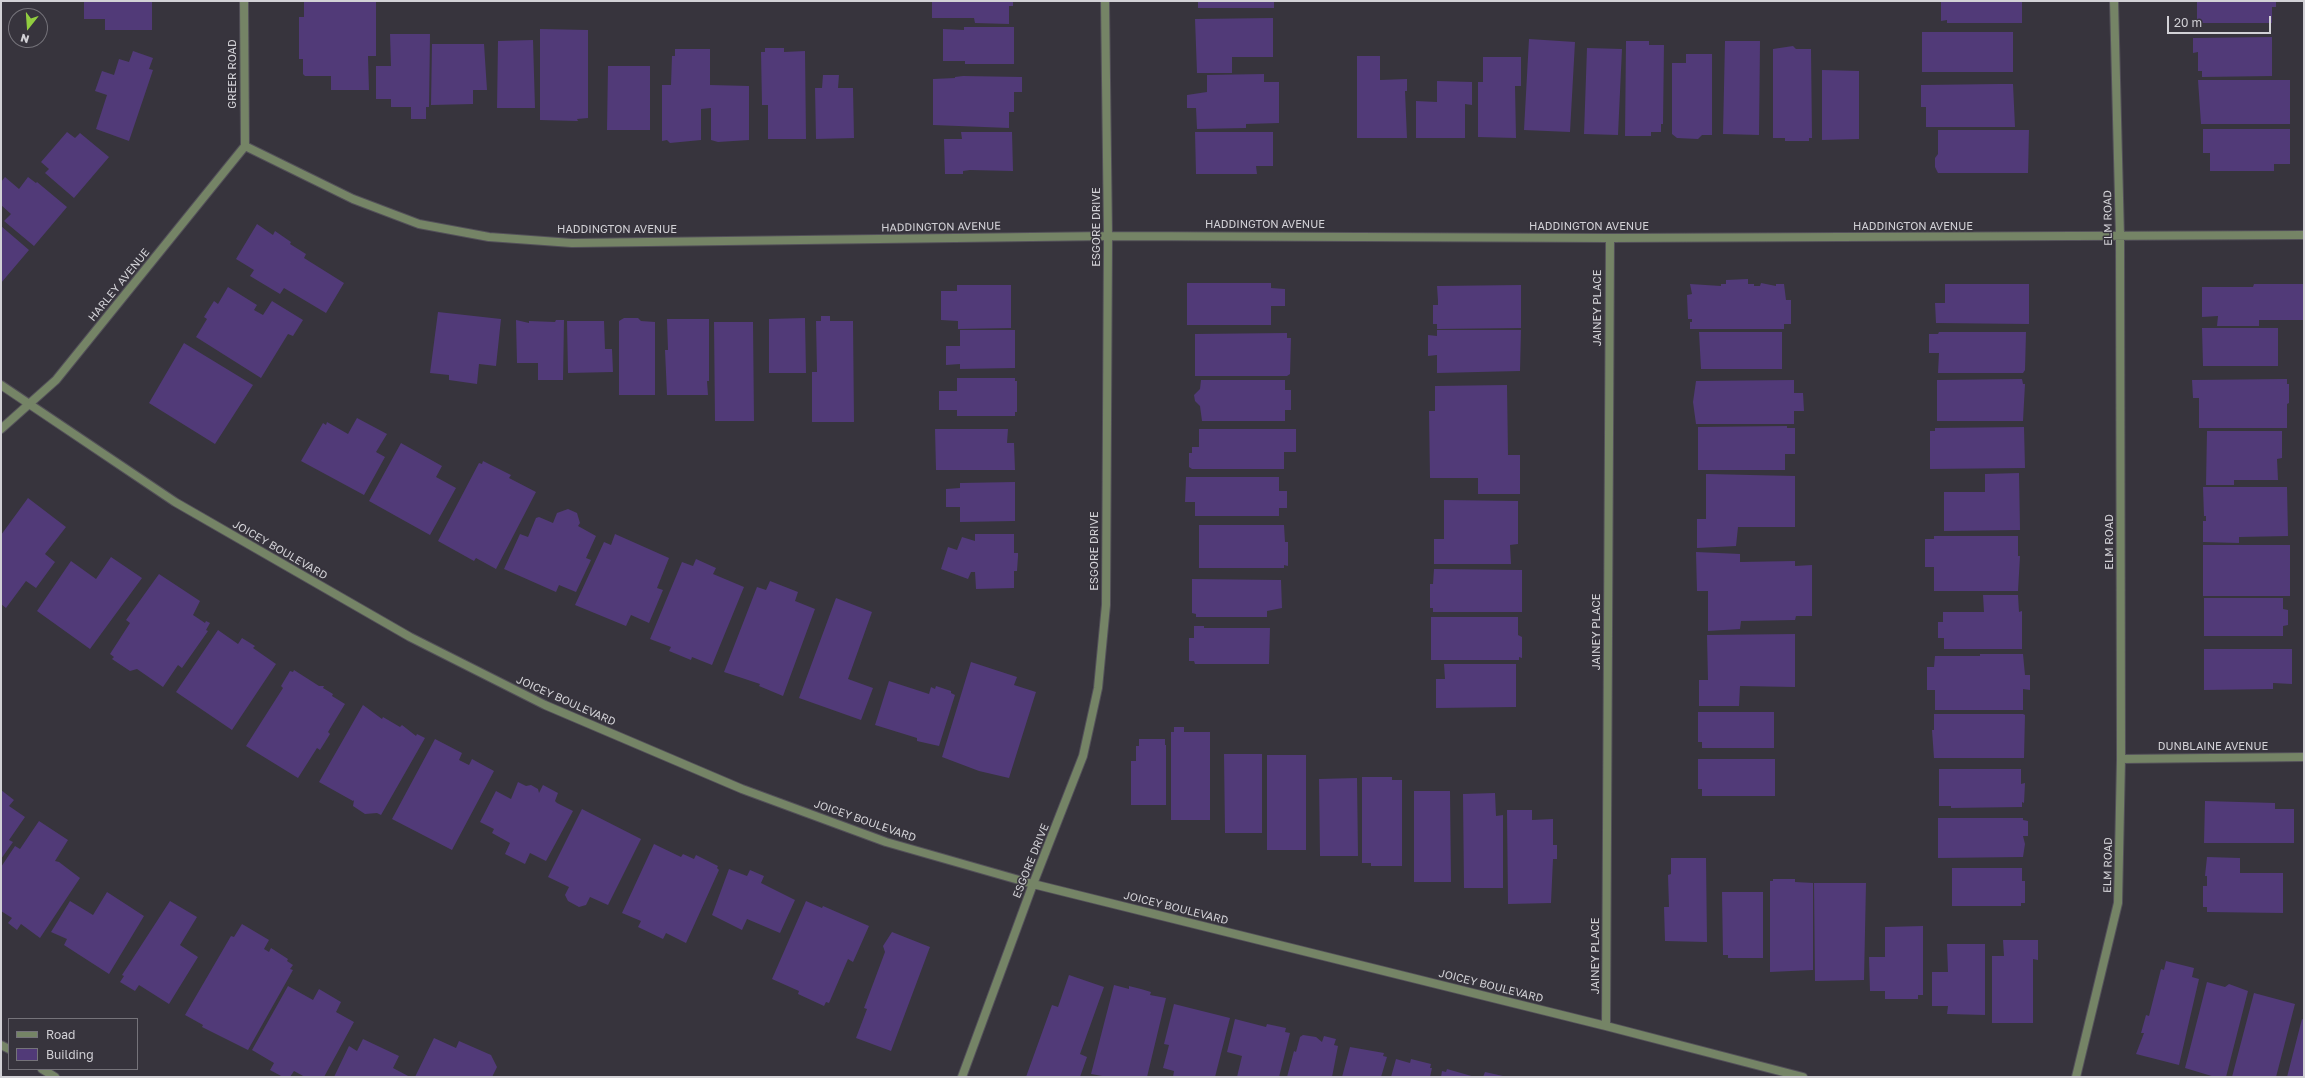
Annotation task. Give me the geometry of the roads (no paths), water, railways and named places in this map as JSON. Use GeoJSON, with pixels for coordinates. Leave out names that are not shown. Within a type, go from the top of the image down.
{"type":"FeatureCollection","features":[{"type":"Feature","properties":{"kind":"street","name":"GREER ROAD"},"geometry":{"type":"LineString","coordinates":[[244,1],[244,146]]}},
{"type":"Feature","properties":{"kind":"street","name":"ESGORE DRIVE"},"geometry":{"type":"LineString","coordinates":[[962,1077],[1032,884],[1083,756],[1098,688],[1106,605],[1108,236],[1105,1]]}},
{"type":"Feature","properties":{"kind":"street","name":"ELM ROAD"},"geometry":{"type":"LineString","coordinates":[[2076,1077],[2118,903],[2121,759],[2120,237],[2114,1]]}},
{"type":"Feature","properties":{"kind":"street","name":"HADDINGTON AVENUE"},"geometry":{"type":"LineString","coordinates":[[244,146],[353,199],[419,224],[489,237],[572,243],[1108,236],[1610,238],[2120,237],[2304,235]]}},
{"type":"Feature","properties":{"kind":"street","name":"HARLEY AVENUE"},"geometry":{"type":"LineString","coordinates":[[1,429],[28,403],[56,380],[244,146]]}},
{"type":"Feature","properties":{"kind":"street","name":"JAINEY PLACE"},"geometry":{"type":"LineString","coordinates":[[1606,1026],[1610,238]]}},
{"type":"Feature","properties":{"kind":"street","name":"JOICEY BOULEVARD"},"geometry":{"type":"LineString","coordinates":[[1,385],[175,502],[410,637],[545,705],[742,789],[886,842],[1032,884],[1606,1026],[1803,1077]]}},
{"type":"Feature","properties":{"kind":"street","name":"DUNBLAINE AVENUE"},"geometry":{"type":"LineString","coordinates":[[2121,759],[2304,757]]}},
{"type":"Feature","properties":{"kind":"street"},"geometry":{"type":"LineString","coordinates":[[44,1070],[55,1077]]}}]}
